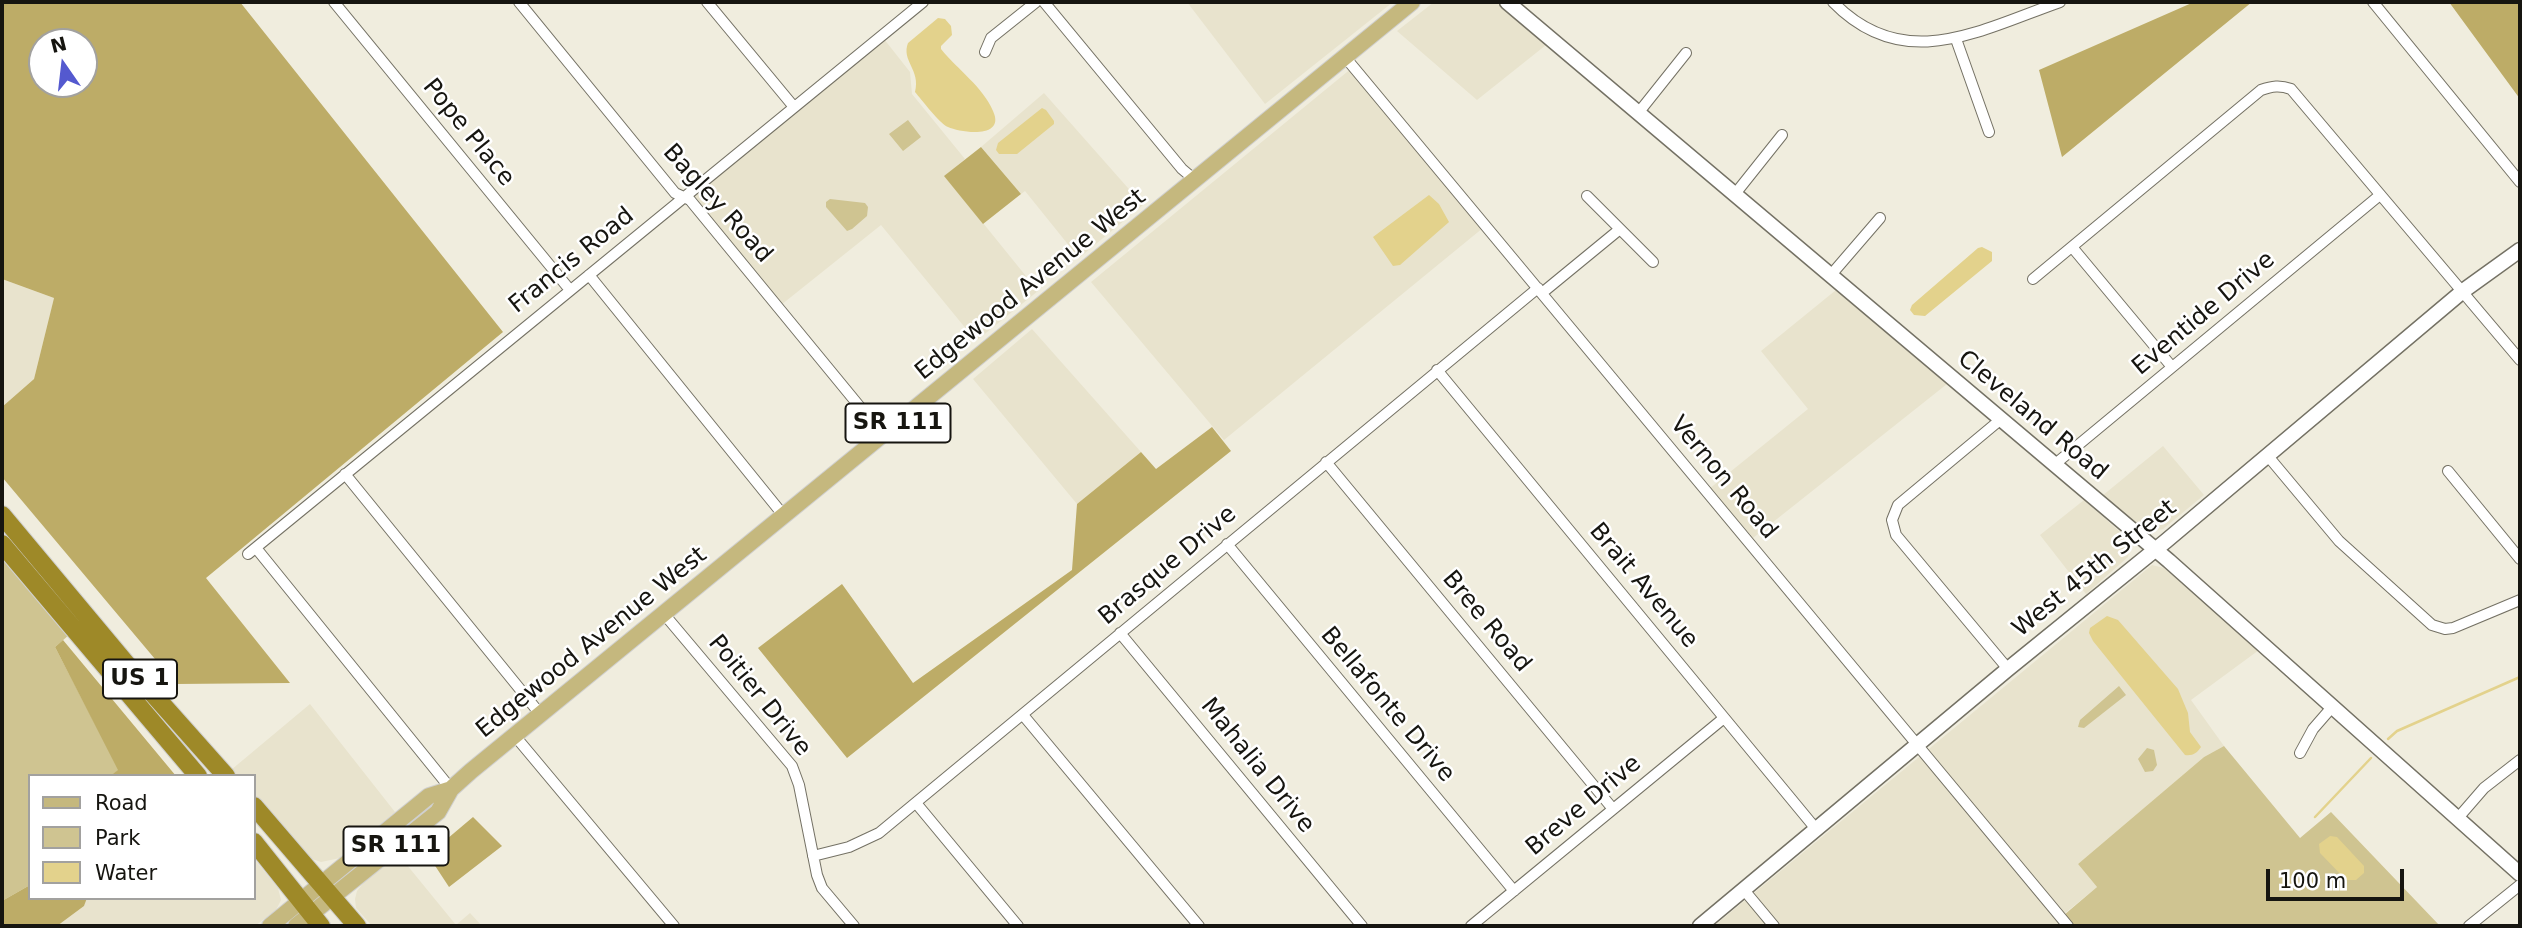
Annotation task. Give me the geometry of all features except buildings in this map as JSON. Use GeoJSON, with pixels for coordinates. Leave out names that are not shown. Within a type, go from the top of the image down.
{"type":"FeatureCollection","features":[{"type":"Feature","properties":{"kind":"highway","name":"US 1"},"geometry":{"type":"LineString","coordinates":[[2,514],[129,667],[224,774]]}},
{"type":"Feature","properties":{"kind":"highway","name":"US 1"},"geometry":{"type":"LineString","coordinates":[[2,544],[196,774]]}},
{"type":"Feature","properties":{"kind":"highway"},"geometry":{"type":"LineString","coordinates":[[256,808],[357,926]]}},
{"type":"Feature","properties":{"kind":"highway"},"geometry":{"type":"LineString","coordinates":[[256,845],[311,914]]}},
{"type":"Feature","properties":{"kind":"main road","name":"Edgewood Avenue West"},"geometry":{"type":"LineString","coordinates":[[328,891],[438,812],[451,789],[1412,2]]}},
{"type":"Feature","properties":{"kind":"main road","name":"SR 111"},"geometry":{"type":"LineString","coordinates":[[296,926],[311,914],[328,891]]}},
{"type":"Feature","properties":{"kind":"main road","name":"SR 111"},"geometry":{"type":"LineString","coordinates":[[270,926],[311,914]]}},
{"type":"Feature","properties":{"kind":"street","name":"Pope Place"},"geometry":{"type":"LineString","coordinates":[[334,2],[570,290]]}},
{"type":"Feature","properties":{"kind":"street","name":"Bagley Road"},"geometry":{"type":"LineString","coordinates":[[519,2],[675,193],[690,200],[883,435]]}},
{"type":"Feature","properties":{"kind":"street"},"geometry":{"type":"LineString","coordinates":[[708,2],[794,107]]}},
{"type":"Feature","properties":{"kind":"street","name":"Francis Road"},"geometry":{"type":"LineString","coordinates":[[451,789],[252,551],[923,2]]}},
{"type":"Feature","properties":{"kind":"street"},"geometry":{"type":"LineString","coordinates":[[985,52],[991,38],[1036,2]]}},
{"type":"Feature","properties":{"kind":"street"},"geometry":{"type":"LineString","coordinates":[[1044,2],[1182,169],[1195,180]]}},
{"type":"Feature","properties":{"kind":"street","name":"Cleveland Road"},"geometry":{"type":"LineString","coordinates":[[1507,2],[2155,550],[2520,874]]}},
{"type":"Feature","properties":{"kind":"street"},"geometry":{"type":"LineString","coordinates":[[1833,2],[1866,28],[1895,40],[1930,43],[1956,39],[2060,2]]}},
{"type":"Feature","properties":{"kind":"street"},"geometry":{"type":"LineString","coordinates":[[2373,2],[2520,182]]}},
{"type":"Feature","properties":{"kind":"street"},"geometry":{"type":"LineString","coordinates":[[1956,39],[1989,132]]}},
{"type":"Feature","properties":{"kind":"street"},"geometry":{"type":"LineString","coordinates":[[1639,112],[1686,53]]}},
{"type":"Feature","properties":{"kind":"street","name":"Vernon Road"},"geometry":{"type":"LineString","coordinates":[[1345,57],[2067,926]]}},
{"type":"Feature","properties":{"kind":"street"},"geometry":{"type":"LineString","coordinates":[[2033,279],[2261,90],[2275,86],[2291,89],[2520,360]]}},
{"type":"Feature","properties":{"kind":"street"},"geometry":{"type":"LineString","coordinates":[[1735,194],[1782,135]]}},
{"type":"Feature","properties":{"kind":"street","name":"Eventide Drive"},"geometry":{"type":"LineString","coordinates":[[2054,465],[2380,195]]}},
{"type":"Feature","properties":{"kind":"street"},"geometry":{"type":"LineString","coordinates":[[1587,196],[1653,262]]}},
{"type":"Feature","properties":{"kind":"street"},"geometry":{"type":"LineString","coordinates":[[1830,276],[1880,218]]}},
{"type":"Feature","properties":{"kind":"street","name":"Brasque Drive"},"geometry":{"type":"LineString","coordinates":[[813,856],[864,841],[878,833],[1437,370],[1620,229]]}},
{"type":"Feature","properties":{"kind":"street"},"geometry":{"type":"LineString","coordinates":[[2072,247],[2172,367]]}},
{"type":"Feature","properties":{"kind":"street","name":"West 45th Street"},"geometry":{"type":"LineString","coordinates":[[1700,926],[2155,550],[2459,287],[2520,250]]}},
{"type":"Feature","properties":{"kind":"street"},"geometry":{"type":"LineString","coordinates":[[589,275],[784,516]]}},
{"type":"Feature","properties":{"kind":"street","name":"Brait Avenue"},"geometry":{"type":"LineString","coordinates":[[1437,370],[1816,829]]}},
{"type":"Feature","properties":{"kind":"street"},"geometry":{"type":"LineString","coordinates":[[2000,420],[1898,505],[1892,520],[1896,535],[2008,669]]}},
{"type":"Feature","properties":{"kind":"street"},"geometry":{"type":"LineString","coordinates":[[2267,455],[2339,541],[2432,625],[2445,629],[2453,628],[2520,600]]}},
{"type":"Feature","properties":{"kind":"street","name":"Bree Road"},"geometry":{"type":"LineString","coordinates":[[1326,462],[1613,809]]}},
{"type":"Feature","properties":{"kind":"street"},"geometry":{"type":"LineString","coordinates":[[2448,471],[2520,559]]}},
{"type":"Feature","properties":{"kind":"street"},"geometry":{"type":"LineString","coordinates":[[345,474],[541,715]]}},
{"type":"Feature","properties":{"kind":"street","name":"Bellafonte Drive"},"geometry":{"type":"LineString","coordinates":[[1227,544],[1514,891]]}},
{"type":"Feature","properties":{"kind":"street","name":"Poitier Drive"},"geometry":{"type":"LineString","coordinates":[[664,614],[792,766],[799,785],[822,888],[854,926]]}},
{"type":"Feature","properties":{"kind":"street","name":"Mahalia Drive"},"geometry":{"type":"LineString","coordinates":[[1120,633],[1362,926]]}},
{"type":"Feature","properties":{"kind":"street"},"geometry":{"type":"LineString","coordinates":[[2300,753],[2313,729],[2333,706]]}},
{"type":"Feature","properties":{"kind":"street"},"geometry":{"type":"LineString","coordinates":[[1023,715],[1199,926]]}},
{"type":"Feature","properties":{"kind":"street","name":"Breve Drive"},"geometry":{"type":"LineString","coordinates":[[1471,926],[1724,718]]}},
{"type":"Feature","properties":{"kind":"street"},"geometry":{"type":"LineString","coordinates":[[515,736],[674,926]]}},
{"type":"Feature","properties":{"kind":"street"},"geometry":{"type":"LineString","coordinates":[[2458,818],[2484,788],[2520,760]]}},
{"type":"Feature","properties":{"kind":"street"},"geometry":{"type":"LineString","coordinates":[[916,803],[1018,926]]}},
{"type":"Feature","properties":{"kind":"street"},"geometry":{"type":"LineString","coordinates":[[2469,926],[2520,885]]}},
{"type":"Feature","properties":{"kind":"street"},"geometry":{"type":"LineString","coordinates":[[1744,890],[1774,926]]}},
{"type":"Feature","properties":{"kind":"shaded area"},"geometry":{"type":"Polygon","coordinates":[[[2,2],[240,2],[503,332],[206,578],[290,683],[176,684],[2,477],[2,407],[34,379],[54,298],[2,279],[2,2]]]}},
{"type":"Feature","properties":{"kind":"shaded area"},"geometry":{"type":"Polygon","coordinates":[[[1187,2],[1393,2],[1265,104],[1187,2]]]}},
{"type":"Feature","properties":{"kind":"shaded area"},"geometry":{"type":"Polygon","coordinates":[[[1434,2],[1496,2],[1546,45],[1477,100],[1397,31],[1434,2]]]}},
{"type":"Feature","properties":{"kind":"shaded area"},"geometry":{"type":"Polygon","coordinates":[[[2194,2],[2252,2],[2062,157],[2039,70],[2194,2]]]}},
{"type":"Feature","properties":{"kind":"shaded area"},"geometry":{"type":"Polygon","coordinates":[[[2449,2],[2520,2],[2520,99],[2449,2]]]}},
{"type":"Feature","properties":{"kind":"shaded area"},"geometry":{"type":"Polygon","coordinates":[[[884,39],[910,72],[912,94],[965,159],[945,176],[1038,291],[976,341],[881,225],[781,305],[693,195],[884,39]]]}},
{"type":"Feature","properties":{"kind":"shaded area"},"geometry":{"type":"Polygon","coordinates":[[[1358,63],[1489,223],[1224,440],[1091,282],[1358,63]]]}},
{"type":"Feature","properties":{"kind":"shaded area"},"geometry":{"type":"Polygon","coordinates":[[[1044,93],[1143,205],[1079,258],[1025,191],[1021,194],[981,147],[1044,93]]]}},
{"type":"Feature","properties":{"kind":"shaded area"},"geometry":{"type":"Polygon","coordinates":[[[981,147],[1021,194],[983,224],[944,176],[981,147]]]}},
{"type":"Feature","properties":{"kind":"shaded area"},"geometry":{"type":"Polygon","coordinates":[[[2,279],[54,298],[34,379],[2,407],[2,279]]]}},
{"type":"Feature","properties":{"kind":"shaded area"},"geometry":{"type":"Polygon","coordinates":[[[1836,290],[1947,384],[1753,538],[1709,489],[1808,409],[1761,351],[1836,290]]]}},
{"type":"Feature","properties":{"kind":"shaded area"},"geometry":{"type":"Polygon","coordinates":[[[1032,329],[1141,452],[1077,504],[973,379],[1032,329]]]}},
{"type":"Feature","properties":{"kind":"shaded area"},"geometry":{"type":"Polygon","coordinates":[[[1212,427],[1231,451],[847,758],[758,648],[842,584],[913,683],[1072,570],[1077,504],[1141,452],[1156,469],[1212,427]]]}},
{"type":"Feature","properties":{"kind":"shaded area"},"geometry":{"type":"Polygon","coordinates":[[[2163,446],[2204,495],[2163,529],[2148,532],[2102,496],[2163,446]]]}},
{"type":"Feature","properties":{"kind":"shaded area"},"geometry":{"type":"Polygon","coordinates":[[[2084,500],[2129,540],[2131,545],[2128,557],[2086,594],[2040,535],[2084,500]]]}},
{"type":"Feature","properties":{"kind":"shaded area"},"geometry":{"type":"Polygon","coordinates":[[[2152,565],[2164,568],[2259,650],[2191,700],[2224,746],[2204,757],[2078,864],[2097,887],[2064,914],[2074,926],[1714,926],[2152,565]]]}},
{"type":"Feature","properties":{"kind":"shaded area"},"geometry":{"type":"Polygon","coordinates":[[[63,640],[174,774],[113,774],[118,770],[55,647],[63,640]]]}},
{"type":"Feature","properties":{"kind":"shaded area"},"geometry":{"type":"Polygon","coordinates":[[[310,704],[395,812],[340,858],[321,862],[309,858],[256,799],[256,774],[234,774],[231,770],[310,704]]]}},
{"type":"Feature","properties":{"kind":"shaded area"},"geometry":{"type":"Polygon","coordinates":[[[473,817],[502,846],[449,887],[428,855],[473,817]]]}},
{"type":"Feature","properties":{"kind":"shaded area"},"geometry":{"type":"Polygon","coordinates":[[[398,854],[456,925],[470,913],[482,926],[372,926],[356,908],[357,891],[398,854]]]}},
{"type":"Feature","properties":{"kind":"shaded area"},"geometry":{"type":"Polygon","coordinates":[[[256,861],[278,888],[281,900],[276,910],[255,926],[57,926],[84,906],[86,900],[256,900],[256,861]]]}},
{"type":"Feature","properties":{"kind":"shaded area"},"geometry":{"type":"Polygon","coordinates":[[[28,886],[28,900],[86,900],[84,906],[57,926],[2,926],[2,901],[28,886]]]}},
{"type":"Feature","properties":{"kind":"green space"},"geometry":{"type":"Polygon","coordinates":[[[908,120],[921,137],[903,151],[889,134],[908,120]]]}},
{"type":"Feature","properties":{"kind":"green space"},"geometry":{"type":"Polygon","coordinates":[[[830,199],[865,203],[868,207],[867,216],[847,231],[826,207],[826,202],[830,199]]]}},
{"type":"Feature","properties":{"kind":"green space"},"geometry":{"type":"Polygon","coordinates":[[[2,554],[69,635],[55,647],[119,770],[113,774],[28,774],[28,886],[2,901],[2,554]]]}},
{"type":"Feature","properties":{"kind":"green space"},"geometry":{"type":"Polygon","coordinates":[[[2119,686],[2126,695],[2084,728],[2078,727],[2080,720],[2119,686]]]}},
{"type":"Feature","properties":{"kind":"green space"},"geometry":{"type":"Polygon","coordinates":[[[2224,746],[2300,838],[2331,812],[2440,926],[2074,926],[2064,915],[2097,887],[2078,864],[2204,757],[2224,746]]]}},
{"type":"Feature","properties":{"kind":"green space"},"geometry":{"type":"Polygon","coordinates":[[[2147,748],[2154,750],[2157,765],[2153,771],[2145,772],[2138,759],[2147,748]]]}},
{"type":"Feature","properties":{"kind":"water"},"geometry":{"type":"Polygon","coordinates":[[[938,18],[945,19],[951,26],[952,35],[941,49],[989,102],[995,120],[988,130],[971,132],[948,127],[915,92],[915,78],[907,55],[908,43],[938,18]]]}},
{"type":"Feature","properties":{"kind":"water"},"geometry":{"type":"Polygon","coordinates":[[[1042,108],[1054,124],[1017,154],[999,154],[996,150],[998,143],[1042,108]]]}},
{"type":"Feature","properties":{"kind":"water"},"geometry":{"type":"Polygon","coordinates":[[[1429,195],[1439,204],[1449,222],[1400,265],[1393,266],[1373,237],[1429,195]]]}},
{"type":"Feature","properties":{"kind":"water"},"geometry":{"type":"Polygon","coordinates":[[[1982,247],[1992,252],[1992,261],[1925,316],[1914,315],[1910,310],[1912,305],[1982,247]]]}},
{"type":"Feature","properties":{"kind":"water"},"geometry":{"type":"Polygon","coordinates":[[[2107,616],[2118,620],[2178,689],[2188,713],[2190,732],[2201,747],[2195,754],[2185,755],[2093,641],[2090,628],[2107,616]]]}},
{"type":"Feature","properties":{"kind":"water"},"geometry":{"type":"Polygon","coordinates":[[[2330,836],[2337,837],[2364,866],[2364,873],[2356,880],[2346,880],[2320,853],[2319,844],[2330,836]]]}},
{"type":"Feature","properties":{"kind":"waterway"},"geometry":{"type":"LineString","coordinates":[[2388,739],[2397,731],[2520,677]]}},
{"type":"Feature","properties":{"kind":"waterway"},"geometry":{"type":"LineString","coordinates":[[2315,817],[2371,758]]}}]}
